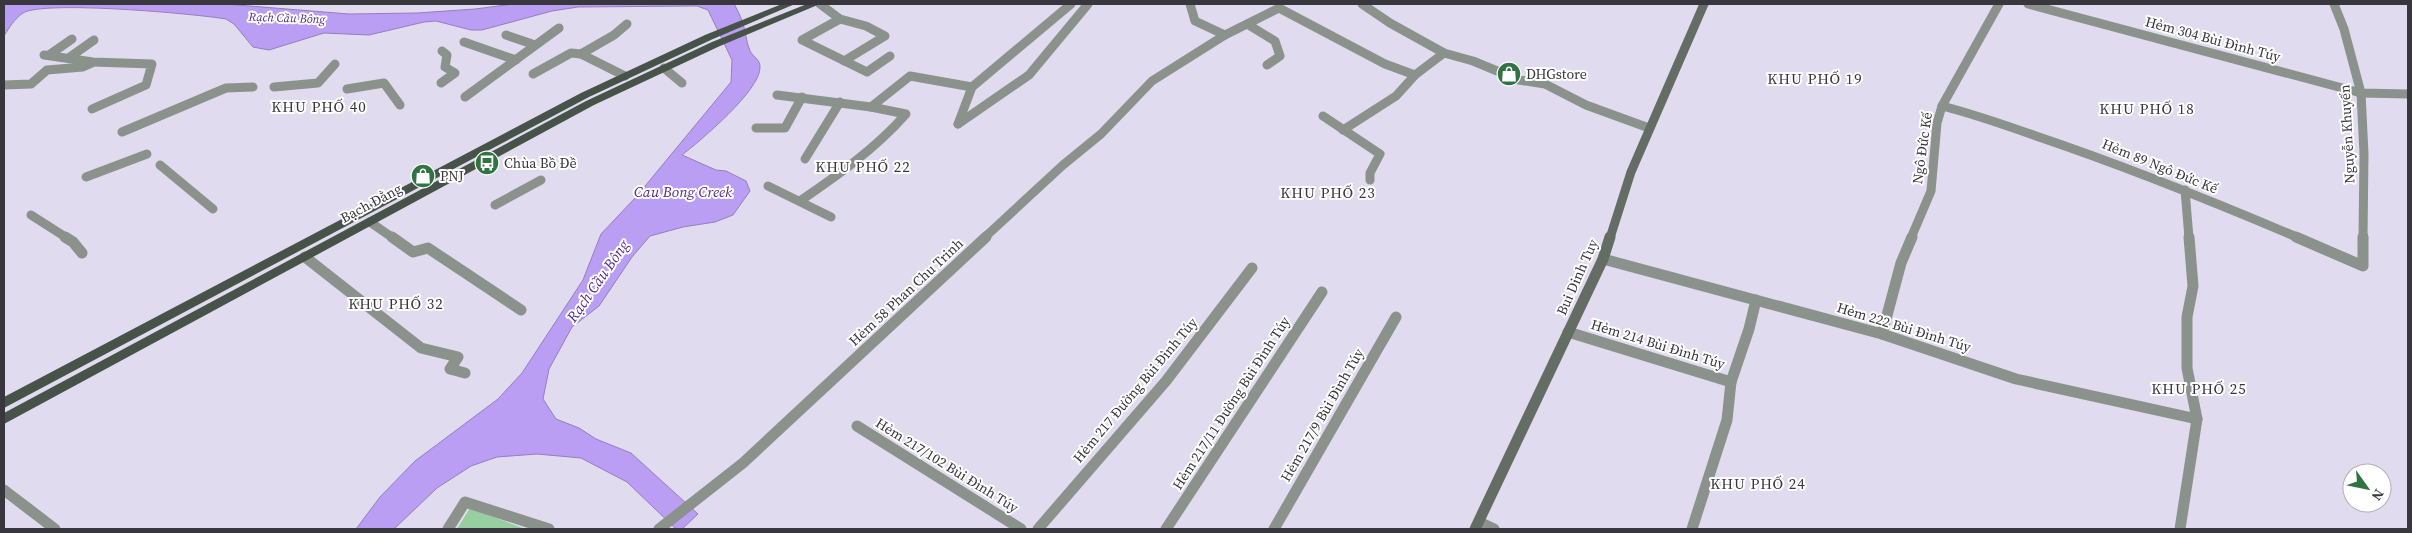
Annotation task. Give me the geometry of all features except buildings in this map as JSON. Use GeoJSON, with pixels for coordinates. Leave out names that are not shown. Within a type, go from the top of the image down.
{"type":"FeatureCollection","features":[{"type":"Feature","properties":{"kind":"main road","name":"Bạch Đằng"},"geometry":{"type":"LineString","coordinates":[[756,23],[790,4]]}},
{"type":"Feature","properties":{"kind":"main road","name":"Bạch Đằng"},"geometry":{"type":"LineString","coordinates":[[4,402],[585,95],[625,76],[756,23],[815,4]]}},
{"type":"Feature","properties":{"kind":"main road","name":"Bạch Đằng"},"geometry":{"type":"LineString","coordinates":[[4,419],[590,103],[664,68],[713,41]]}},
{"type":"Feature","properties":{"kind":"main road"},"geometry":{"type":"LineString","coordinates":[[295,248],[305,257]]}},
{"type":"Feature","properties":{"kind":"street"},"geometry":{"type":"LineString","coordinates":[[820,4],[840,19],[866,26],[885,36],[844,61]]}},
{"type":"Feature","properties":{"kind":"street"},"geometry":{"type":"LineString","coordinates":[[1071,4],[1086,6],[1029,75],[1002,96],[958,124],[972,87],[1071,4]]}},
{"type":"Feature","properties":{"kind":"street"},"geometry":{"type":"LineString","coordinates":[[1190,4],[1195,21],[1224,34]]}},
{"type":"Feature","properties":{"kind":"street"},"geometry":{"type":"LineString","coordinates":[[1362,4],[1390,24],[1444,53],[1473,61],[1519,80],[1544,84],[1586,105],[1649,128]]}},
{"type":"Feature","properties":{"kind":"street","name":"Bui Dinh Tuy"},"geometry":{"type":"LineString","coordinates":[[1477,526],[1603,259],[1649,128],[1704,4]]}},
{"type":"Feature","properties":{"kind":"street","name":"Ngô Đức Kế"},"geometry":{"type":"LineString","coordinates":[[1882,334],[1901,263],[1931,191],[1937,123],[1942,106],[1999,4]]}},
{"type":"Feature","properties":{"kind":"street","name":"Hẻm 304 Bùi Đình Túy"},"geometry":{"type":"LineString","coordinates":[[2028,4],[2361,93],[2408,94]]}},
{"type":"Feature","properties":{"kind":"street","name":"Nguyễn Khuyến"},"geometry":{"type":"LineString","coordinates":[[2334,4],[2344,28],[2361,93],[2364,154],[2363,266]]}},
{"type":"Feature","properties":{"kind":"street"},"geometry":{"type":"LineString","coordinates":[[1282,6],[1385,64],[1415,75]]}},
{"type":"Feature","properties":{"kind":"street","name":"Hẻm 58 Phan Chu Trinh"},"geometry":{"type":"LineString","coordinates":[[661,528],[731,472],[1063,164],[1101,134],[1152,81],[1224,34],[1282,6]]}},
{"type":"Feature","properties":{"kind":"street"},"geometry":{"type":"LineString","coordinates":[[840,19],[802,40],[867,72],[890,56]]}},
{"type":"Feature","properties":{"kind":"street"},"geometry":{"type":"LineString","coordinates":[[581,54],[614,35],[627,24]]}},
{"type":"Feature","properties":{"kind":"street"},"geometry":{"type":"LineString","coordinates":[[1247,24],[1275,41],[1280,56],[1267,65]]}},
{"type":"Feature","properties":{"kind":"street"},"geometry":{"type":"LineString","coordinates":[[465,97],[559,28]]}},
{"type":"Feature","properties":{"kind":"street"},"geometry":{"type":"LineString","coordinates":[[506,35],[535,45]]}},
{"type":"Feature","properties":{"kind":"street"},"geometry":{"type":"LineString","coordinates":[[72,39],[46,55],[70,57],[93,62],[152,64],[146,86],[92,109]]}},
{"type":"Feature","properties":{"kind":"street"},"geometry":{"type":"LineString","coordinates":[[70,57],[94,40]]}},
{"type":"Feature","properties":{"kind":"street"},"geometry":{"type":"LineString","coordinates":[[464,42],[516,60]]}},
{"type":"Feature","properties":{"kind":"street"},"geometry":{"type":"LineString","coordinates":[[441,83],[455,73],[445,66],[447,55],[442,51]]}},
{"type":"Feature","properties":{"kind":"street"},"geometry":{"type":"LineString","coordinates":[[533,74],[571,53],[581,54],[625,76]]}},
{"type":"Feature","properties":{"kind":"street"},"geometry":{"type":"LineString","coordinates":[[1343,130],[1396,96],[1415,75],[1444,53]]}},
{"type":"Feature","properties":{"kind":"street"},"geometry":{"type":"LineString","coordinates":[[4,86],[30,84],[47,70],[82,66],[93,62]]}},
{"type":"Feature","properties":{"kind":"street"},"geometry":{"type":"LineString","coordinates":[[274,87],[318,83],[335,64]]}},
{"type":"Feature","properties":{"kind":"street"},"geometry":{"type":"LineString","coordinates":[[664,68],[682,83]]}},
{"type":"Feature","properties":{"kind":"street"},"geometry":{"type":"LineString","coordinates":[[871,108],[910,76],[972,87]]}},
{"type":"Feature","properties":{"kind":"street"},"geometry":{"type":"LineString","coordinates":[[347,89],[384,83],[400,104]]}},
{"type":"Feature","properties":{"kind":"street"},"geometry":{"type":"LineString","coordinates":[[122,132],[226,88],[253,87]]}},
{"type":"Feature","properties":{"kind":"street"},"geometry":{"type":"LineString","coordinates":[[777,95],[840,102],[906,114],[894,128],[861,158],[800,202]]}},
{"type":"Feature","properties":{"kind":"street"},"geometry":{"type":"LineString","coordinates":[[756,128],[785,128],[802,97]]}},
{"type":"Feature","properties":{"kind":"street"},"geometry":{"type":"LineString","coordinates":[[805,159],[840,102]]}},
{"type":"Feature","properties":{"kind":"street","name":"Hẻm 89 Ngô Đức Kế"},"geometry":{"type":"LineString","coordinates":[[1942,106],[1975,114],[2086,152],[2185,190],[2363,266]]}},
{"type":"Feature","properties":{"kind":"street"},"geometry":{"type":"LineString","coordinates":[[1323,116],[1380,154],[1370,173],[1370,180]]}},
{"type":"Feature","properties":{"kind":"street"},"geometry":{"type":"LineString","coordinates":[[86,177],[147,154]]}},
{"type":"Feature","properties":{"kind":"street"},"geometry":{"type":"LineString","coordinates":[[160,165],[213,209]]}},
{"type":"Feature","properties":{"kind":"street"},"geometry":{"type":"LineString","coordinates":[[495,205],[541,180]]}},
{"type":"Feature","properties":{"kind":"street"},"geometry":{"type":"LineString","coordinates":[[768,186],[832,217]]}},
{"type":"Feature","properties":{"kind":"street"},"geometry":{"type":"LineString","coordinates":[[2180,529],[2197,419],[2187,368],[2187,317],[2194,286],[2185,190]]}},
{"type":"Feature","properties":{"kind":"street"},"geometry":{"type":"LineString","coordinates":[[31,215],[73,242],[82,253]]}},
{"type":"Feature","properties":{"kind":"street"},"geometry":{"type":"LineString","coordinates":[[370,222],[413,252],[428,248],[521,310]]}},
{"type":"Feature","properties":{"kind":"street"},"geometry":{"type":"LineString","coordinates":[[305,257],[421,348],[458,357],[450,369],[465,373]]}},
{"type":"Feature","properties":{"kind":"street","name":"Hẻm 222 Bùi Đình Túy"},"geometry":{"type":"LineString","coordinates":[[1603,259],[1882,334],[2016,379],[2197,419]]}},
{"type":"Feature","properties":{"kind":"street","name":"Hẻm 217 Đường Bùi Đình Túy"},"geometry":{"type":"LineString","coordinates":[[1038,529],[1166,381],[1252,268]]}},
{"type":"Feature","properties":{"kind":"street","name":"Hẻm 217/11 Đường Bùi Đình Túy"},"geometry":{"type":"LineString","coordinates":[[1166,529],[1322,292]]}},
{"type":"Feature","properties":{"kind":"street"},"geometry":{"type":"LineString","coordinates":[[1731,382],[1750,329],[1756,300]]}},
{"type":"Feature","properties":{"kind":"street","name":"Hẻm 217/9 Bùi Đình Túy"},"geometry":{"type":"LineString","coordinates":[[1274,529],[1396,316]]}},
{"type":"Feature","properties":{"kind":"street","name":"Hẻm 214 Bùi Đình Túy"},"geometry":{"type":"LineString","coordinates":[[1568,332],[1731,382],[1727,420],[1692,529]]}},
{"type":"Feature","properties":{"kind":"street","name":"Hẻm 217/102 Bùi Đình Túy"},"geometry":{"type":"LineString","coordinates":[[857,426],[1021,529]]}},
{"type":"Feature","properties":{"kind":"street"},"geometry":{"type":"LineString","coordinates":[[4,490],[55,529]]}},
{"type":"Feature","properties":{"kind":"street"},"geometry":{"type":"LineString","coordinates":[[448,529],[465,502],[549,529]]}},
{"type":"Feature","properties":{"kind":"street"},"geometry":{"type":"LineString","coordinates":[[1477,526],[1494,529]]}},
{"type":"Feature","properties":{"kind":"green space"},"geometry":{"type":"Polygon","coordinates":[[[470,508],[525,529],[457,529],[470,508]]]}},
{"type":"Feature","properties":{"kind":"water","name":"Cau Bong Creek"},"geometry":{"type":"Polygon","coordinates":[[[4,4],[225,4],[349,14],[417,13],[514,4],[734,4],[743,25],[750,51],[760,64],[758,77],[741,101],[702,139],[682,155],[716,170],[726,171],[746,181],[750,191],[733,215],[715,222],[683,227],[650,236],[632,257],[599,306],[572,327],[549,369],[543,399],[556,419],[579,428],[596,439],[631,453],[698,514],[682,529],[676,529],[627,482],[581,458],[537,454],[497,457],[471,466],[437,488],[394,529],[356,529],[380,497],[415,461],[498,399],[522,373],[583,280],[601,234],[636,197],[731,82],[732,60],[708,10],[697,6],[578,7],[552,11],[482,30],[471,30],[436,21],[424,22],[369,35],[324,33],[269,50],[253,47],[234,24],[226,19],[121,9],[37,9],[20,15],[12,23],[4,36],[4,4]]]}},
{"type":"Feature","properties":{"kind":"place","name":"DHGstore"},"geometry":{"type":"Point","coordinates":[1509,74]}},
{"type":"Feature","properties":{"kind":"place","name":"Chùa Bồ Đề"},"geometry":{"type":"Point","coordinates":[487,163]}},
{"type":"Feature","properties":{"kind":"place","name":"PNJ"},"geometry":{"type":"Point","coordinates":[423,176]}},
{"type":"Feature","properties":{"kind":"district","name":"KHU PHỐ 19"},"geometry":{"type":"Point","coordinates":[1815,79]}},
{"type":"Feature","properties":{"kind":"district","name":"KHU PHỐ 40"},"geometry":{"type":"Point","coordinates":[319,107]}},
{"type":"Feature","properties":{"kind":"district","name":"KHU PHỐ 18"},"geometry":{"type":"Point","coordinates":[2147,109]}},
{"type":"Feature","properties":{"kind":"district","name":"KHU PHỐ 22"},"geometry":{"type":"Point","coordinates":[863,167]}},
{"type":"Feature","properties":{"kind":"district","name":"KHU PHỐ 23"},"geometry":{"type":"Point","coordinates":[1328,193]}},
{"type":"Feature","properties":{"kind":"district","name":"KHU PHỐ 32"},"geometry":{"type":"Point","coordinates":[396,304]}},
{"type":"Feature","properties":{"kind":"district","name":"KHU PHỐ 25"},"geometry":{"type":"Point","coordinates":[2199,389]}},
{"type":"Feature","properties":{"kind":"district","name":"KHU PHỐ 24"},"geometry":{"type":"Point","coordinates":[1758,484]}},
{"type":"Feature","properties":{"kind":"water label","name":"Rạch Cầu Bông"},"geometry":{"type":"Point","coordinates":[287,18]}},
{"type":"Feature","properties":{"kind":"water label","name":"Rạch Cầu Bông"},"geometry":{"type":"Point","coordinates":[598,281]}}]}
